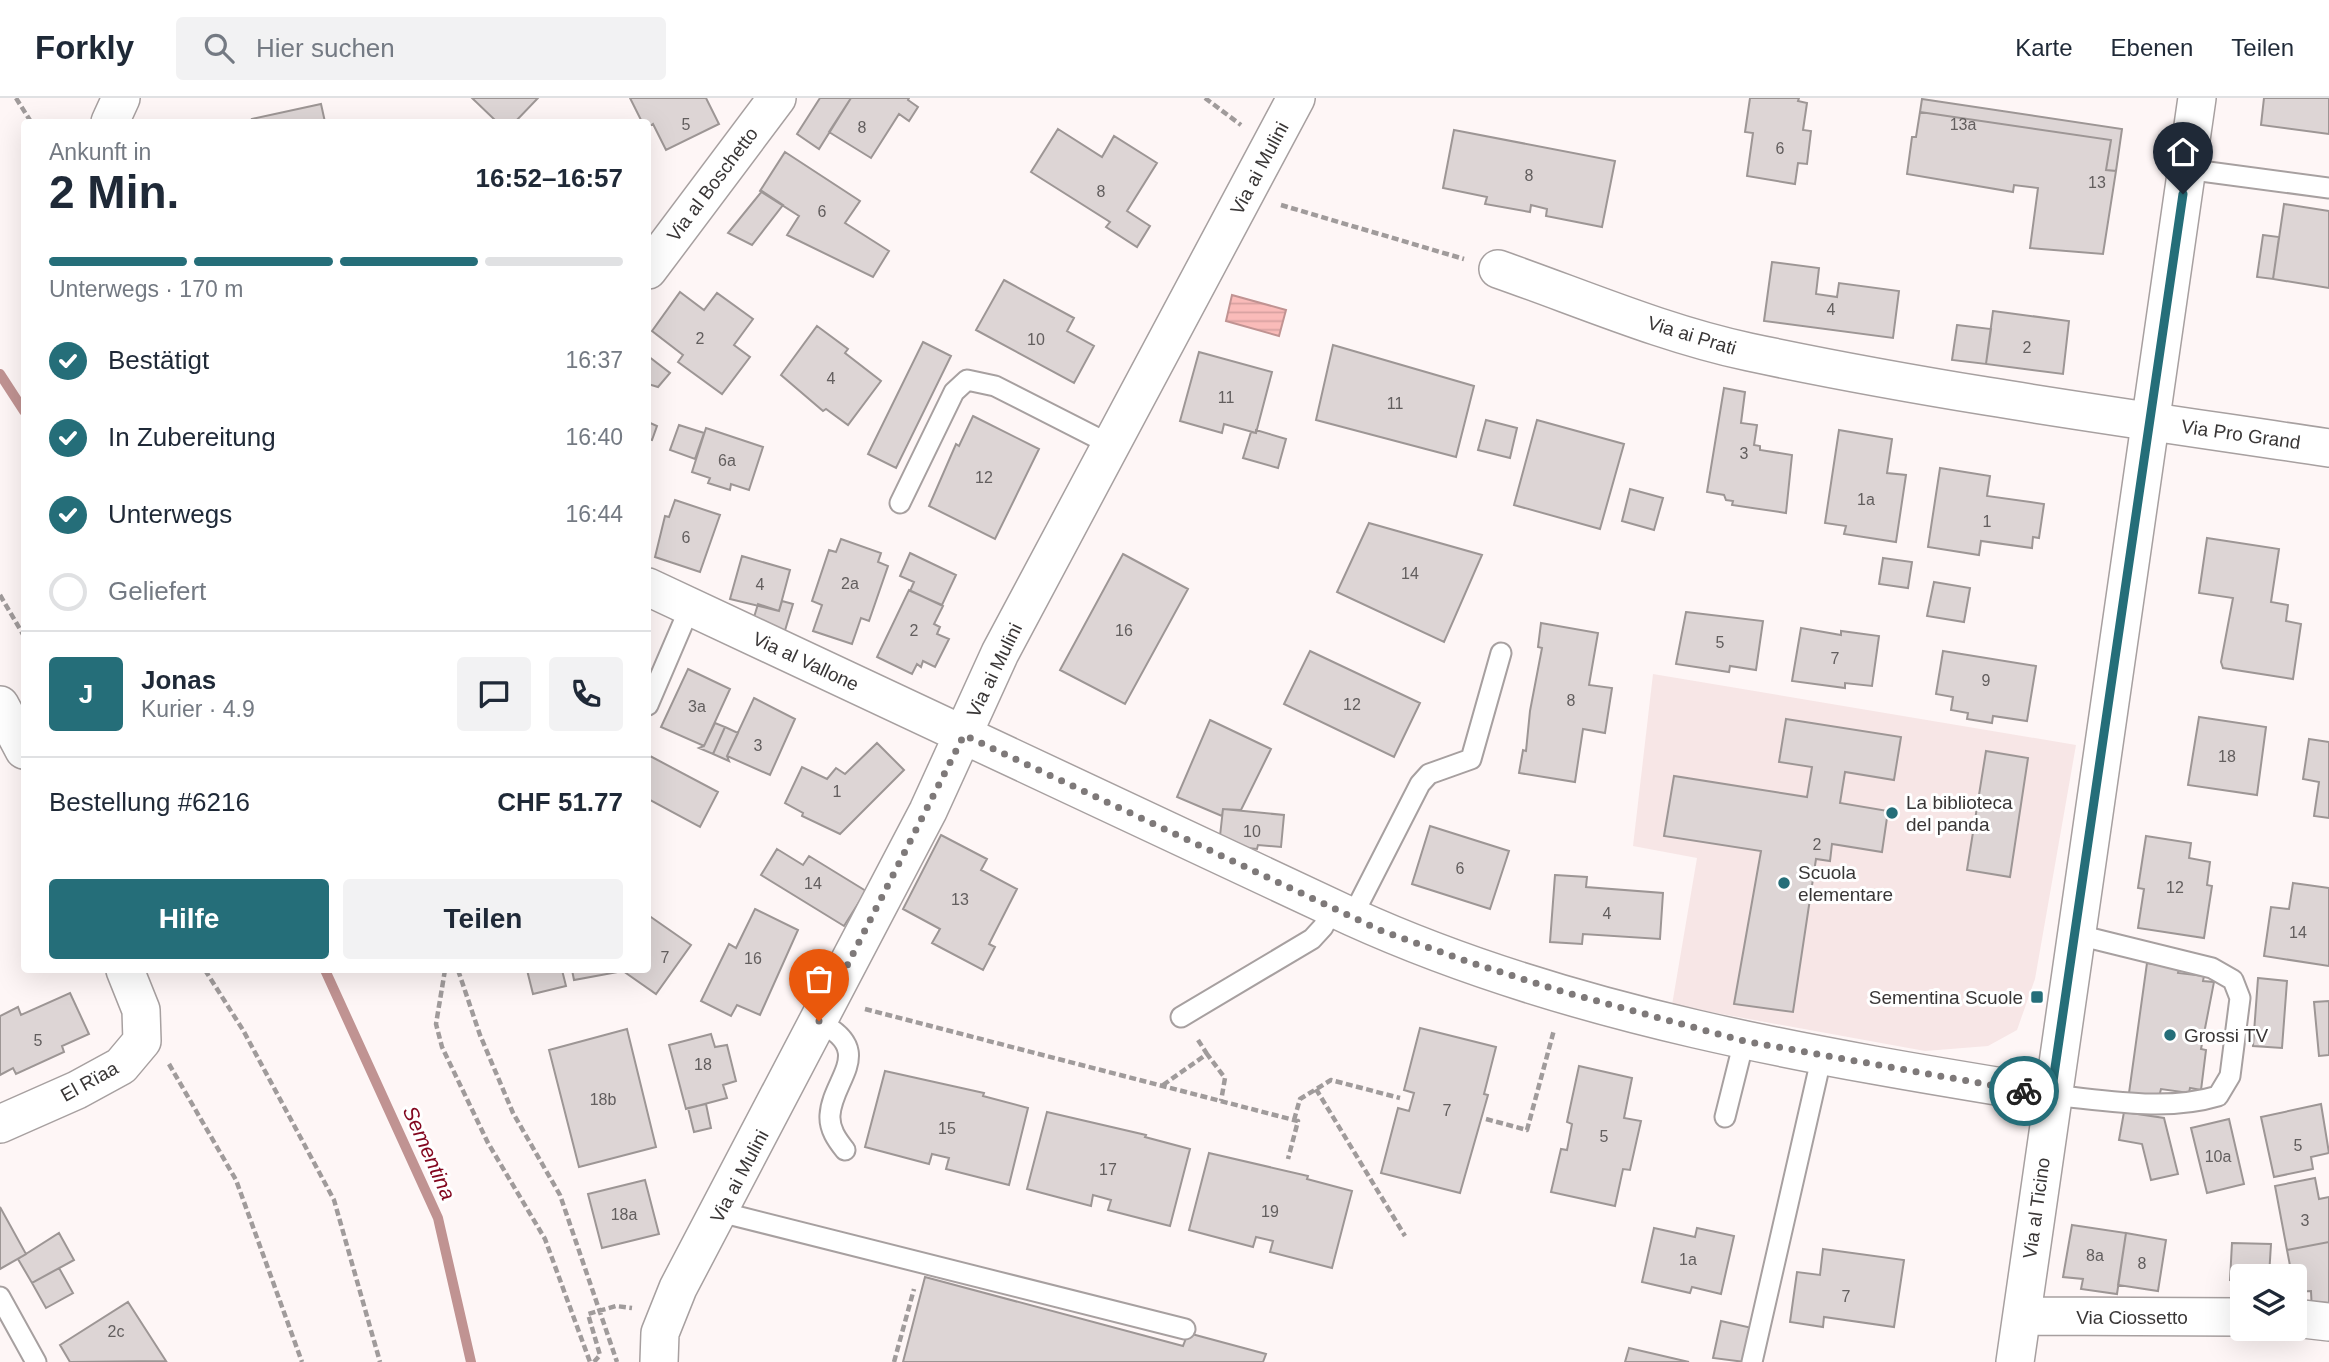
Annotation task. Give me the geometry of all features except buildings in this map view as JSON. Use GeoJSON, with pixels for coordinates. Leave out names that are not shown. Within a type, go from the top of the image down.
{"type":"FeatureCollection","features":[{"type":"Feature","properties":{"kind":"street"},"geometry":{"type":"LineString","coordinates":[[111,119],[121,98]]}},
{"type":"Feature","properties":{"kind":"street","name":"Via al Boschetto"},"geometry":{"type":"LineString","coordinates":[[651,266],[777,98]]}},
{"type":"Feature","properties":{"kind":"street","name":"Via ai Mulini"},"geometry":{"type":"LineString","coordinates":[[659,1362],[658,1348],[664,1319],[964,735],[1000,653],[1296,98]]}},
{"type":"Feature","properties":{"kind":"street","name":"Via al Ticino"},"geometry":{"type":"LineString","coordinates":[[2015,1362],[2074,934],[2152,421],[2197,98]]}},
{"type":"Feature","properties":{"kind":"street","name":"Via ai Prati"},"geometry":{"type":"LineString","coordinates":[[1498,270],[1683,333],[1748,352],[2152,421]]}},
{"type":"Feature","properties":{"kind":"street","name":"Via Pro Grand"},"geometry":{"type":"LineString","coordinates":[[2152,421],[2329,448]]}},
{"type":"Feature","properties":{"kind":"street","name":"Via al Vallone"},"geometry":{"type":"LineString","coordinates":[[651,588],[1343,912],[1459,959],[1564,992],[1744,1041],[2051,1095]]}},
{"type":"Feature","properties":{"kind":"street"},"geometry":{"type":"LineString","coordinates":[[0,705],[21,744]]}},
{"type":"Feature","properties":{"kind":"street"},"geometry":{"type":"LineString","coordinates":[[126,973],[141,1010],[142,1041]]}},
{"type":"Feature","properties":{"kind":"street","name":"El Rïaa"},"geometry":{"type":"LineString","coordinates":[[0,1124],[77,1090],[121,1066],[142,1041]]}},
{"type":"Feature","properties":{"kind":"street","name":"Via Ciossetto"},"geometry":{"type":"LineString","coordinates":[[2022,1316],[2230,1317]]}},
{"type":"Feature","properties":{"kind":"street"},"geometry":{"type":"LineString","coordinates":[[2307,1319],[2329,1322]]}},
{"type":"Feature","properties":{"kind":"lane"},"geometry":{"type":"LineString","coordinates":[[2186,169],[2329,188]]}},
{"type":"Feature","properties":{"kind":"lane"},"geometry":{"type":"LineString","coordinates":[[900,503],[954,392],[967,380],[995,386],[1111,445]]}},
{"type":"Feature","properties":{"kind":"lane"},"geometry":{"type":"LineString","coordinates":[[651,698],[691,607]]}},
{"type":"Feature","properties":{"kind":"lane"},"geometry":{"type":"LineString","coordinates":[[1181,1017],[1312,939],[1343,912],[1429,774],[1471,759],[1500,653]]}},
{"type":"Feature","properties":{"kind":"lane"},"geometry":{"type":"LineString","coordinates":[[2051,1095],[2161,1105],[2218,1096],[2230,1076],[2240,998],[2233,981],[2212,968],[2074,934]]}},
{"type":"Feature","properties":{"kind":"lane"},"geometry":{"type":"LineString","coordinates":[[825,1009],[845,1045],[849,1061],[830,1116],[832,1130],[845,1150]]}},
{"type":"Feature","properties":{"kind":"lane"},"geometry":{"type":"LineString","coordinates":[[1725,1117],[1744,1041]]}},
{"type":"Feature","properties":{"kind":"lane"},"geometry":{"type":"LineString","coordinates":[[1752,1362],[1822,1055]]}},
{"type":"Feature","properties":{"kind":"lane"},"geometry":{"type":"LineString","coordinates":[[720,1212],[1185,1329]]}},
{"type":"Feature","properties":{"kind":"lane"},"geometry":{"type":"LineString","coordinates":[[0,1297],[36,1362]]}},
{"type":"Feature","properties":{"kind":"path"},"geometry":{"type":"LineString","coordinates":[[16,98],[28,119]]}},
{"type":"Feature","properties":{"kind":"path"},"geometry":{"type":"LineString","coordinates":[[1205,98],[1270,146]]}},
{"type":"Feature","properties":{"kind":"path"},"geometry":{"type":"LineString","coordinates":[[1245,194],[1498,270]]}},
{"type":"Feature","properties":{"kind":"path"},"geometry":{"type":"LineString","coordinates":[[0,595],[21,631]]}},
{"type":"Feature","properties":{"kind":"path"},"geometry":{"type":"LineString","coordinates":[[207,973],[243,1030],[334,1200],[380,1362]]}},
{"type":"Feature","properties":{"kind":"path"},"geometry":{"type":"LineString","coordinates":[[444,973],[436,1024],[442,1047],[488,1143],[545,1239],[592,1362],[600,1355],[588,1314],[600,1310]]}},
{"type":"Feature","properties":{"kind":"path"},"geometry":{"type":"LineString","coordinates":[[459,973],[480,1035],[513,1113],[559,1195],[617,1362]]}},
{"type":"Feature","properties":{"kind":"path"},"geometry":{"type":"LineString","coordinates":[[1486,1119],[1527,1130],[1564,992]]}},
{"type":"Feature","properties":{"kind":"path"},"geometry":{"type":"LineString","coordinates":[[825,1009],[1162,1086],[1298,1121],[1288,1159]]}},
{"type":"Feature","properties":{"kind":"path"},"geometry":{"type":"LineString","coordinates":[[142,1041],[168,1062],[236,1180],[302,1362]]}},
{"type":"Feature","properties":{"kind":"path"},"geometry":{"type":"LineString","coordinates":[[1162,1086],[1207,1054],[1225,1077],[1220,1101]]}},
{"type":"Feature","properties":{"kind":"path"},"geometry":{"type":"LineString","coordinates":[[1294,1120],[1300,1099],[1331,1080],[1400,1098]]}},
{"type":"Feature","properties":{"kind":"path"},"geometry":{"type":"LineString","coordinates":[[1316,1089],[1405,1236]]}},
{"type":"Feature","properties":{"kind":"path"},"geometry":{"type":"LineString","coordinates":[[894,1362],[922,1263]]}},
{"type":"Feature","properties":{"kind":"shaded area"},"geometry":{"type":"Polygon","coordinates":[[[1232,295],[1286,310],[1279,336],[1226,321],[1232,295]]]}},
{"type":"Feature","properties":{"kind":"shaded area"},"geometry":{"type":"Polygon","coordinates":[[[1653,674],[2076,745],[2035,979],[2017,1030],[1988,1046],[1925,1051],[1672,1005],[1697,858],[1633,846],[1653,674]]]}},
{"type":"Feature","properties":{"kind":"waterway","name":"Sementina"},"geometry":{"type":"LineString","coordinates":[[0,374],[21,406]]}},
{"type":"Feature","properties":{"kind":"waterway","name":"Sementina"},"geometry":{"type":"LineString","coordinates":[[326,973],[438,1218],[471,1362]]}},
{"type":"Feature","properties":{"kind":"way so far"},"geometry":{"type":"LineString","coordinates":[[819,1021],[928,811],[964,735],[1382,931],[1472,963],[1564,992],[1744,1041],[2024,1091]]}},
{"type":"Feature","properties":{"kind":"place","name":"La biblioteca del panda"},"geometry":{"type":"Point","coordinates":[1892,813]}},
{"type":"Feature","properties":{"kind":"place","name":"Scuola elementare"},"geometry":{"type":"Point","coordinates":[1784,883]}},
{"type":"Feature","properties":{"kind":"place","name":"Sementina Scuole"},"geometry":{"type":"Point","coordinates":[2037,997]}},
{"type":"Feature","properties":{"kind":"place","name":"Grossi TV"},"geometry":{"type":"Point","coordinates":[2170,1035]}},
{"type":"Feature","properties":{"kind":"route"},"geometry":{"type":"LineString","coordinates":[[2024,1091],[2051,1095],[2152,421],[2183,194]]}}]}
